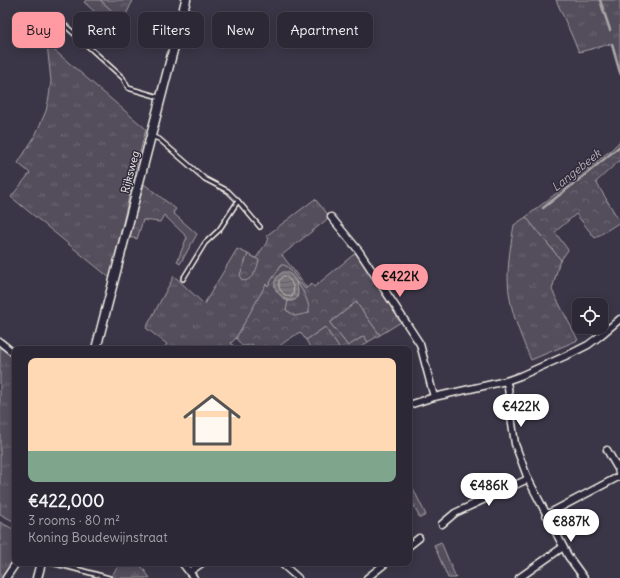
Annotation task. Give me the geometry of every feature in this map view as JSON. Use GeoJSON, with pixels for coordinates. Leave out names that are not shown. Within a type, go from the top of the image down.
{"type":"FeatureCollection","features":[{"type":"Feature","properties":{"kind":"main road","name":"Rijksweg"},"geometry":{"type":"LineString","coordinates":[[97,346],[186,0]]}},
{"type":"Feature","properties":{"kind":"main road"},"geometry":{"type":"LineString","coordinates":[[37,578],[40,566]]}},
{"type":"Feature","properties":{"kind":"street"},"geometry":{"type":"LineString","coordinates":[[331,217],[358,251],[420,344],[434,397]]}},
{"type":"Feature","properties":{"kind":"street"},"geometry":{"type":"LineString","coordinates":[[412,404],[434,397],[506,381],[588,345],[620,319]]}},
{"type":"Feature","properties":{"kind":"street"},"geometry":{"type":"LineString","coordinates":[[0,342],[12,352]]}},
{"type":"Feature","properties":{"kind":"street"},"geometry":{"type":"LineString","coordinates":[[506,381],[515,444],[528,479],[568,556],[584,578]]}},
{"type":"Feature","properties":{"kind":"street"},"geometry":{"type":"LineString","coordinates":[[546,515],[620,476],[607,450]]}},
{"type":"Feature","properties":{"kind":"street"},"geometry":{"type":"LineString","coordinates":[[442,524],[455,513],[528,479]]}},
{"type":"Feature","properties":{"kind":"street"},"geometry":{"type":"LineString","coordinates":[[412,544],[419,538]]}},
{"type":"Feature","properties":{"kind":"street"},"geometry":{"type":"LineString","coordinates":[[519,578],[563,547]]}},
{"type":"Feature","properties":{"kind":"street"},"geometry":{"type":"LineString","coordinates":[[6,578],[14,566]]}},
{"type":"Feature","properties":{"kind":"street"},"geometry":{"type":"LineString","coordinates":[[184,566],[194,578]]}},
{"type":"Feature","properties":{"kind":"street"},"geometry":{"type":"LineString","coordinates":[[189,572],[198,566]]}},
{"type":"Feature","properties":{"kind":"street"},"geometry":{"type":"LineString","coordinates":[[284,566],[298,578]]}},
{"type":"Feature","properties":{"kind":"street"},"geometry":{"type":"LineString","coordinates":[[367,578],[382,566]]}},
{"type":"Feature","properties":{"kind":"lane"},"geometry":{"type":"LineString","coordinates":[[65,25],[123,78],[128,88],[161,97]]}},
{"type":"Feature","properties":{"kind":"lane"},"geometry":{"type":"LineString","coordinates":[[151,136],[159,139],[205,179],[228,191],[260,227]]}},
{"type":"Feature","properties":{"kind":"lane"},"geometry":{"type":"LineString","coordinates":[[183,279],[206,242],[219,230],[238,201]]}},
{"type":"Feature","properties":{"kind":"lane"},"geometry":{"type":"LineString","coordinates":[[65,566],[109,578]]}},
{"type":"Feature","properties":{"kind":"green space"},"geometry":{"type":"Polygon","coordinates":[[[86,0],[100,0],[113,12],[95,12],[84,2],[86,0]]]}},
{"type":"Feature","properties":{"kind":"green space"},"geometry":{"type":"Polygon","coordinates":[[[100,0],[133,0],[127,12],[113,12],[100,0]]]}},
{"type":"Feature","properties":{"kind":"green space"},"geometry":{"type":"Polygon","coordinates":[[[556,0],[620,0],[620,75],[611,44],[579,52],[556,0]]]}},
{"type":"Feature","properties":{"kind":"green space"},"geometry":{"type":"Polygon","coordinates":[[[47,48],[52,48],[146,129],[110,278],[11,197],[30,173],[18,163],[35,136],[46,111],[51,81],[47,48]]]}},
{"type":"Feature","properties":{"kind":"green space"},"geometry":{"type":"Polygon","coordinates":[[[620,141],[620,160],[596,182],[620,222],[595,238],[576,214],[555,232],[568,250],[561,260],[526,217],[611,150],[620,141]]]}},
{"type":"Feature","properties":{"kind":"green space"},"geometry":{"type":"Polygon","coordinates":[[[144,184],[176,209],[173,213],[197,234],[180,264],[177,262],[187,237],[164,215],[160,222],[143,220],[137,239],[129,237],[144,184]]]}},
{"type":"Feature","properties":{"kind":"green space"},"geometry":{"type":"Polygon","coordinates":[[[315,199],[330,217],[282,255],[307,288],[305,289],[288,267],[281,265],[236,338],[231,343],[234,346],[165,346],[167,344],[146,328],[174,276],[204,304],[237,249],[248,254],[240,275],[259,261],[256,258],[269,239],[266,236],[315,199]]]}},
{"type":"Feature","properties":{"kind":"green space"},"geometry":{"type":"Polygon","coordinates":[[[526,217],[561,260],[552,290],[572,328],[572,334],[575,334],[578,340],[531,360],[512,310],[510,299],[508,278],[509,258],[514,225],[526,217]]]}},
{"type":"Feature","properties":{"kind":"green space"},"geometry":{"type":"Polygon","coordinates":[[[358,251],[401,322],[380,335],[356,302],[330,323],[348,346],[338,346],[325,327],[306,340],[300,332],[280,346],[254,346],[252,344],[242,346],[236,338],[266,284],[268,286],[281,265],[288,267],[305,289],[312,284],[314,287],[358,251]],[[288,272],[283,299],[288,301],[286,310],[295,316],[309,313],[306,297],[299,285],[288,272]]]}},
{"type":"Feature","properties":{"kind":"green space"},"geometry":{"type":"Polygon","coordinates":[[[248,254],[259,260],[256,270],[251,278],[245,281],[241,279],[240,275],[248,254]]]}},
{"type":"Feature","properties":{"kind":"green space"},"geometry":{"type":"Polygon","coordinates":[[[296,282],[306,297],[309,306],[309,314],[295,316],[286,310],[288,301],[292,301],[297,287],[296,282]]]}},
{"type":"Feature","properties":{"kind":"green space"},"geometry":{"type":"Polygon","coordinates":[[[356,302],[380,335],[368,342],[364,336],[348,346],[330,323],[356,302]]]}},
{"type":"Feature","properties":{"kind":"green space"},"geometry":{"type":"Polygon","coordinates":[[[325,327],[338,346],[309,346],[306,340],[325,327]]]}},
{"type":"Feature","properties":{"kind":"green space"},"geometry":{"type":"Polygon","coordinates":[[[364,336],[368,342],[362,346],[348,346],[364,336]]]}},
{"type":"Feature","properties":{"kind":"green space"},"geometry":{"type":"Polygon","coordinates":[[[0,345],[12,355],[12,520],[0,514],[0,345]]]}},
{"type":"Feature","properties":{"kind":"green space"},"geometry":{"type":"Polygon","coordinates":[[[412,486],[426,515],[420,518],[412,502],[412,486]]]}},
{"type":"Feature","properties":{"kind":"green space"},"geometry":{"type":"Polygon","coordinates":[[[0,522],[12,528],[12,564],[3,578],[0,578],[0,522]]]}},
{"type":"Feature","properties":{"kind":"green space"},"geometry":{"type":"Polygon","coordinates":[[[441,542],[456,578],[448,578],[434,545],[441,542]]]}},
{"type":"Feature","properties":{"kind":"green space"},"geometry":{"type":"Polygon","coordinates":[[[51,566],[77,566],[111,576],[119,566],[141,566],[150,578],[101,578],[51,566]]]}},
{"type":"Feature","properties":{"kind":"water"},"geometry":{"type":"Polygon","coordinates":[[[283,272],[288,272],[296,283],[298,291],[297,298],[293,301],[287,300],[277,291],[275,285],[276,278],[283,272]]]}},
{"type":"Feature","properties":{"kind":"waterway","name":"Langebeek"},"geometry":{"type":"LineString","coordinates":[[600,0],[610,30]]}},
{"type":"Feature","properties":{"kind":"waterway","name":"Langebeek"},"geometry":{"type":"LineString","coordinates":[[612,44],[620,72]]}},
{"type":"Feature","properties":{"kind":"waterway","name":"Langebeek"},"geometry":{"type":"LineString","coordinates":[[543,208],[620,146]]}}]}
